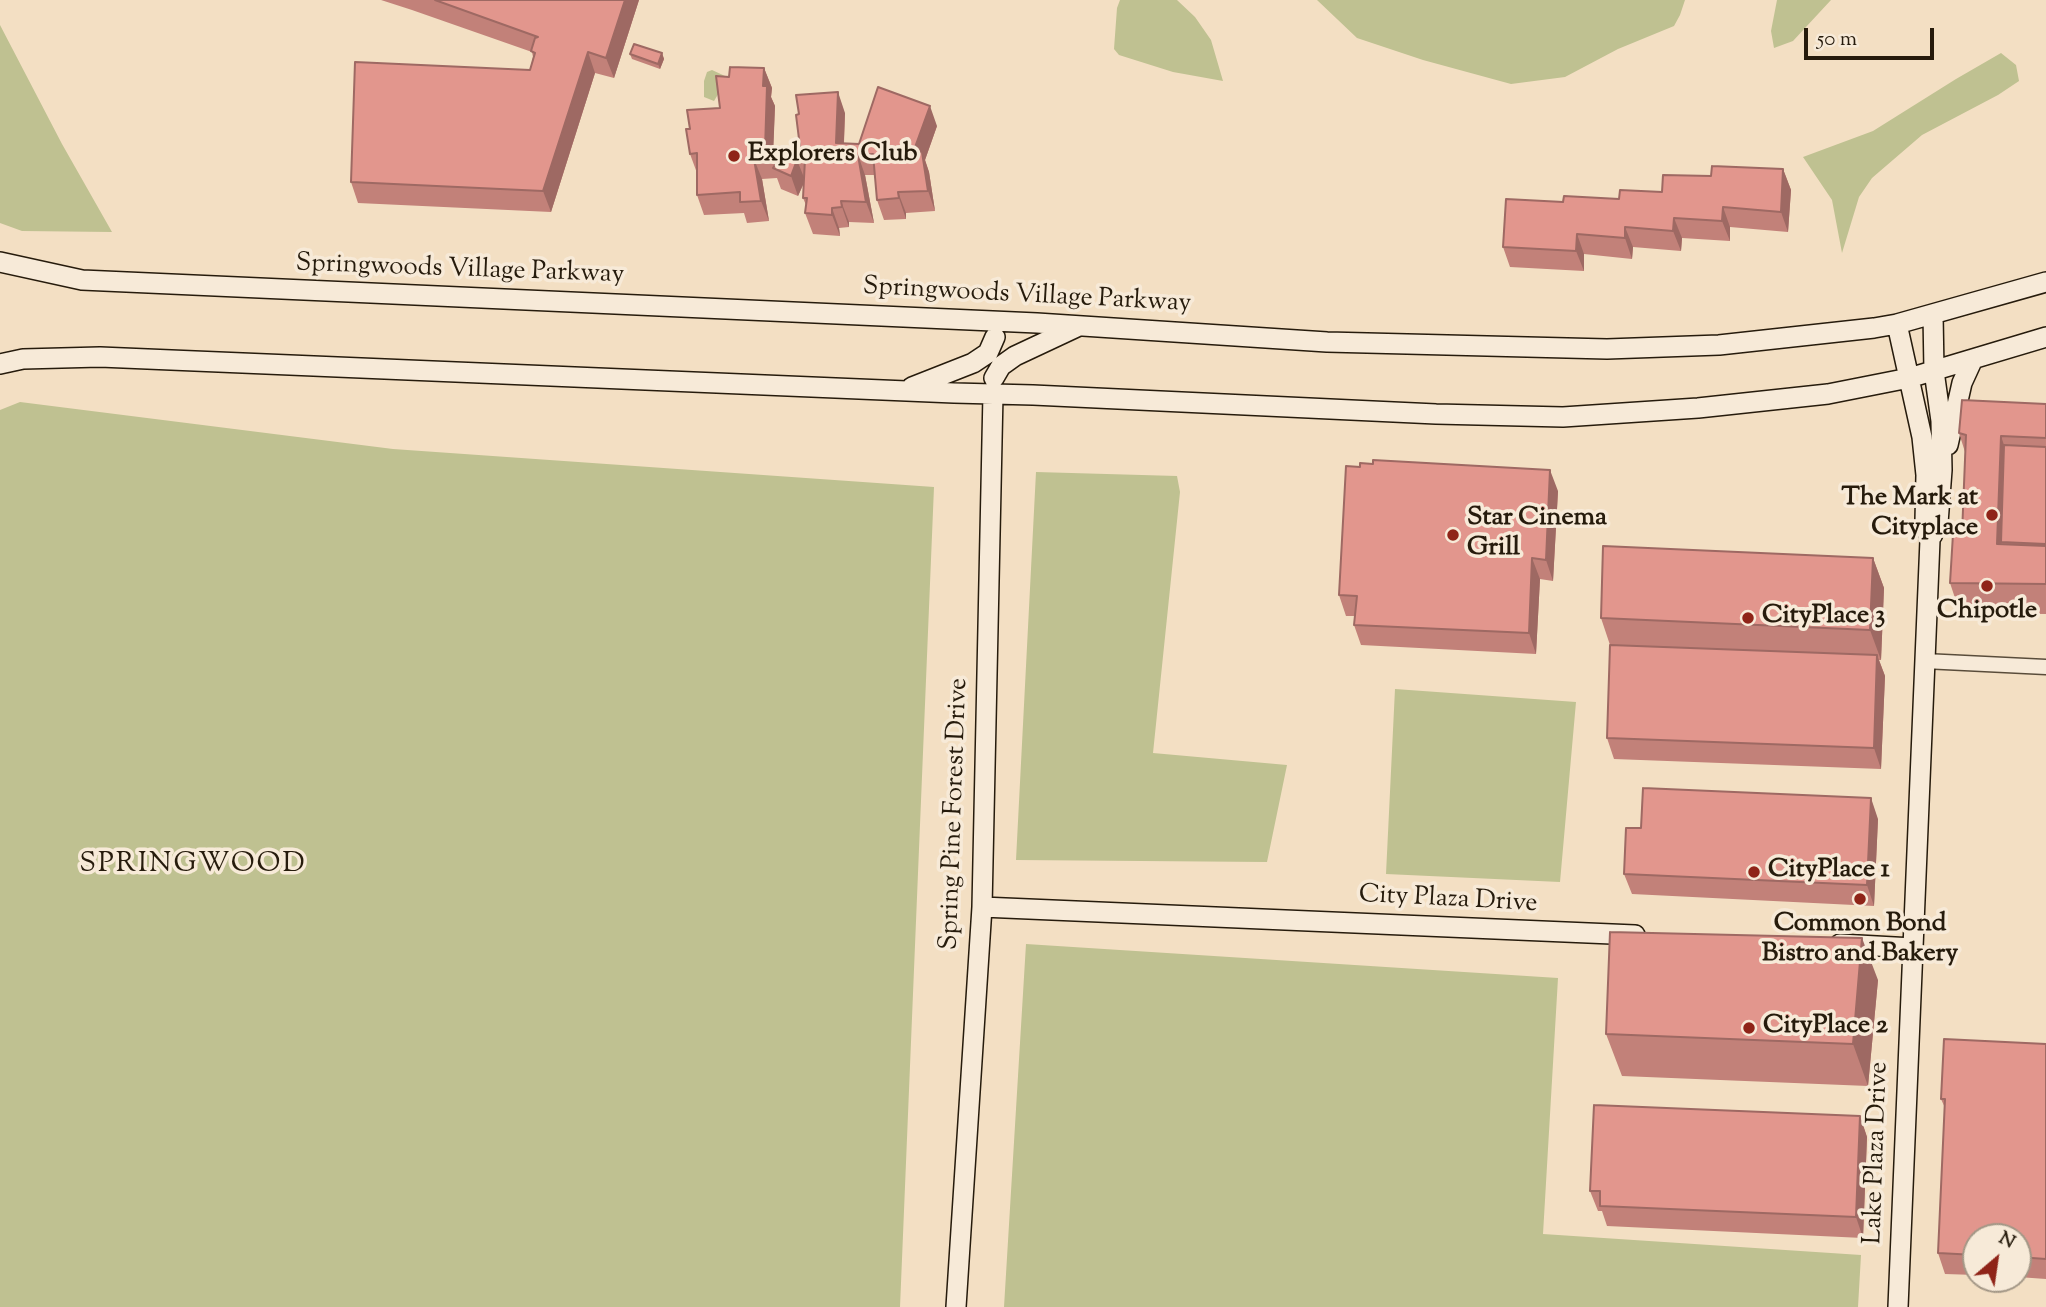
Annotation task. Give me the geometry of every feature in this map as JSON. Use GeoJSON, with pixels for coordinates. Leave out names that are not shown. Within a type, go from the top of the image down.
{"type":"FeatureCollection","features":[{"type":"Feature","properties":{"kind":"main road","name":"Springwoods Village Parkway"},"geometry":{"type":"LineString","coordinates":[[0,262],[82,280],[995,329],[1080,326],[1327,342],[1607,349],[1719,345],[1874,328],[2046,282]]}},
{"type":"Feature","properties":{"kind":"main road","name":"Lake Plaza Drive"},"geometry":{"type":"LineString","coordinates":[[1930,540],[1938,523],[1942,470],[1941,421],[1934,371],[1933,314]]}},
{"type":"Feature","properties":{"kind":"main road","name":"Lake Plaza Drive"},"geometry":{"type":"LineString","coordinates":[[1897,324],[1922,437],[1926,475],[1925,522],[1930,540],[1898,1307]]}},
{"type":"Feature","properties":{"kind":"main road"},"geometry":{"type":"LineString","coordinates":[[994,386],[1001,366],[1015,356],[1080,326]]}},
{"type":"Feature","properties":{"kind":"main road"},"geometry":{"type":"LineString","coordinates":[[904,390],[973,363],[988,353],[995,329]]}},
{"type":"Feature","properties":{"kind":"main road"},"geometry":{"type":"LineString","coordinates":[[0,364],[23,359],[100,357],[904,390],[994,386],[1422,414],[1563,417],[1698,408],[1828,394],[1909,378],[2046,337]]}},
{"type":"Feature","properties":{"kind":"main road"},"geometry":{"type":"LineString","coordinates":[[1942,470],[1962,383],[1973,359]]}},
{"type":"Feature","properties":{"kind":"main road","name":"Spring Pine Forest Drive"},"geometry":{"type":"LineString","coordinates":[[956,1307],[982,907],[994,386]]}},
{"type":"Feature","properties":{"kind":"main road","name":"City Plaza Drive"},"geometry":{"type":"LineString","coordinates":[[982,907],[1653,936]]}},
{"type":"Feature","properties":{"kind":"main road"},"geometry":{"type":"LineString","coordinates":[[1824,944],[1913,947]]}},
{"type":"Feature","properties":{"kind":"street","name":"Spring Pine Forest Drive"},"geometry":{"type":"LineString","coordinates":[[994,386],[995,329]]}},
{"type":"Feature","properties":{"kind":"street"},"geometry":{"type":"LineString","coordinates":[[1924,661],[2046,667]]}},
{"type":"Feature","properties":{"kind":"green space"},"geometry":{"type":"Polygon","coordinates":[[[1120,0],[1177,0],[1195,17],[1211,40],[1223,81],[1173,72],[1119,55],[1114,49],[1120,0]]]}},
{"type":"Feature","properties":{"kind":"green space"},"geometry":{"type":"Polygon","coordinates":[[[1317,0],[1685,0],[1674,26],[1618,49],[1565,77],[1511,84],[1423,60],[1357,38],[1317,0]]]}},
{"type":"Feature","properties":{"kind":"green space"},"geometry":{"type":"Polygon","coordinates":[[[1777,0],[1831,0],[1793,41],[1774,48],[1771,31],[1777,0]]]}},
{"type":"Feature","properties":{"kind":"green space"},"geometry":{"type":"Polygon","coordinates":[[[0,25],[112,232],[22,231],[0,223],[0,25]]]}},
{"type":"Feature","properties":{"kind":"green space"},"geometry":{"type":"Polygon","coordinates":[[[2001,53],[2016,65],[2019,81],[1922,135],[1872,178],[1859,197],[1842,253],[1832,200],[1803,157],[1873,131],[2001,53]]]}},
{"type":"Feature","properties":{"kind":"green space"},"geometry":{"type":"Polygon","coordinates":[[[712,70],[725,76],[726,81],[714,101],[704,97],[704,81],[707,72],[712,70]]]}},
{"type":"Feature","properties":{"kind":"green space"},"geometry":{"type":"Polygon","coordinates":[[[20,402],[393,449],[934,487],[900,1307],[0,1307],[0,410],[20,402]]]}},
{"type":"Feature","properties":{"kind":"green space"},"geometry":{"type":"Polygon","coordinates":[[[1036,472],[1177,476],[1180,492],[1153,753],[1287,765],[1267,862],[1016,860],[1036,472]]]}},
{"type":"Feature","properties":{"kind":"green space"},"geometry":{"type":"Polygon","coordinates":[[[1395,689],[1576,702],[1560,882],[1386,874],[1395,689]]]}},
{"type":"Feature","properties":{"kind":"green space"},"geometry":{"type":"Polygon","coordinates":[[[1026,944],[1558,978],[1543,1234],[1861,1255],[1858,1307],[1004,1307],[1026,944]]]}},
{"type":"Feature","properties":{"kind":"building"},"geometry":{"type":"Polygon","coordinates":[[[435,0],[625,0],[606,58],[588,52],[543,191],[351,182],[355,62],[530,70],[535,53],[531,51],[535,38],[538,37],[435,0]]]}},
{"type":"Feature","properties":{"kind":"building"},"geometry":{"type":"Polygon","coordinates":[[[634,44],[662,53],[658,64],[630,54],[634,44]]]}},
{"type":"Feature","properties":{"kind":"building","name":"Explorers Club"},"geometry":{"type":"Polygon","coordinates":[[[730,67],[764,68],[763,86],[767,86],[765,150],[800,147],[796,95],[838,92],[836,143],[859,144],[878,87],[930,106],[914,150],[922,152],[928,191],[898,192],[899,198],[877,200],[873,154],[858,155],[866,202],[841,201],[842,207],[832,208],[832,215],[805,213],[805,159],[797,160],[791,176],[773,168],[780,157],[754,159],[761,201],[740,202],[740,192],[697,195],[697,153],[690,154],[686,129],[690,129],[687,110],[720,108],[716,76],[729,77],[730,67]]]}},
{"type":"Feature","properties":{"kind":"building"},"geometry":{"type":"Polygon","coordinates":[[[1712,166],[1783,169],[1781,212],[1723,207],[1722,221],[1674,218],[1673,231],[1625,227],[1625,238],[1577,234],[1576,251],[1503,247],[1506,199],[1563,202],[1564,196],[1619,199],[1620,190],[1662,192],[1663,175],[1711,176],[1712,166]]]}},
{"type":"Feature","properties":{"kind":"building"},"geometry":{"type":"Polygon","coordinates":[[[1962,400],[2046,404],[2046,438],[2001,436],[1997,544],[2046,546],[2046,584],[1950,583],[1953,534],[1962,534],[1966,435],[1959,433],[1962,400]]]}},
{"type":"Feature","properties":{"kind":"building"},"geometry":{"type":"Polygon","coordinates":[[[2004,445],[2046,447],[2046,544],[2001,542],[2004,445]]]}},
{"type":"Feature","properties":{"kind":"building","name":"Star Cinema Grill"},"geometry":{"type":"Polygon","coordinates":[[[1373,460],[1550,470],[1546,560],[1532,558],[1529,633],[1354,625],[1357,596],[1339,595],[1346,466],[1360,467],[1360,463],[1373,464],[1373,460]]]}},
{"type":"Feature","properties":{"kind":"building"},"geometry":{"type":"Polygon","coordinates":[[[1603,546],[1873,558],[1870,630],[1601,618],[1603,546]]]}},
{"type":"Feature","properties":{"kind":"building"},"geometry":{"type":"Polygon","coordinates":[[[1610,645],[1877,655],[1874,748],[1607,738],[1610,645]]]}},
{"type":"Feature","properties":{"kind":"building","name":"CityPlace 1"},"geometry":{"type":"Polygon","coordinates":[[[1643,788],[1871,798],[1867,885],[1624,874],[1626,828],[1641,828],[1643,788]]]}},
{"type":"Feature","properties":{"kind":"building"},"geometry":{"type":"Polygon","coordinates":[[[1610,932],[1862,938],[1853,1044],[1606,1034],[1610,932]]]}},
{"type":"Feature","properties":{"kind":"building"},"geometry":{"type":"Polygon","coordinates":[[[1944,1039],[2046,1044],[2046,1259],[2032,1258],[2032,1223],[1962,1223],[1962,1254],[1938,1253],[1945,1099],[1941,1099],[1944,1039]]]}},
{"type":"Feature","properties":{"kind":"building"},"geometry":{"type":"Polygon","coordinates":[[[1594,1105],[1860,1116],[1856,1217],[1600,1206],[1600,1191],[1590,1191],[1594,1105]]]}},
{"type":"Feature","properties":{"kind":"place","name":"Explorers Club"},"geometry":{"type":"Point","coordinates":[734,156]}},
{"type":"Feature","properties":{"kind":"place","name":"The Mark at Cityplace"},"geometry":{"type":"Point","coordinates":[1992,515]}},
{"type":"Feature","properties":{"kind":"place","name":"Star Cinema Grill"},"geometry":{"type":"Point","coordinates":[1453,535]}},
{"type":"Feature","properties":{"kind":"place","name":"Chipotle"},"geometry":{"type":"Point","coordinates":[1987,586]}},
{"type":"Feature","properties":{"kind":"place","name":"CityPlace 3"},"geometry":{"type":"Point","coordinates":[1748,618]}},
{"type":"Feature","properties":{"kind":"place","name":"CityPlace 1"},"geometry":{"type":"Point","coordinates":[1754,872]}},
{"type":"Feature","properties":{"kind":"place","name":"Common Bond Bistro and Bakery"},"geometry":{"type":"Point","coordinates":[1860,899]}},
{"type":"Feature","properties":{"kind":"place","name":"CityPlace 2"},"geometry":{"type":"Point","coordinates":[1749,1028]}},
{"type":"Feature","properties":{"kind":"district","name":"SPRINGWOOD"},"geometry":{"type":"Point","coordinates":[193,866]}}]}
